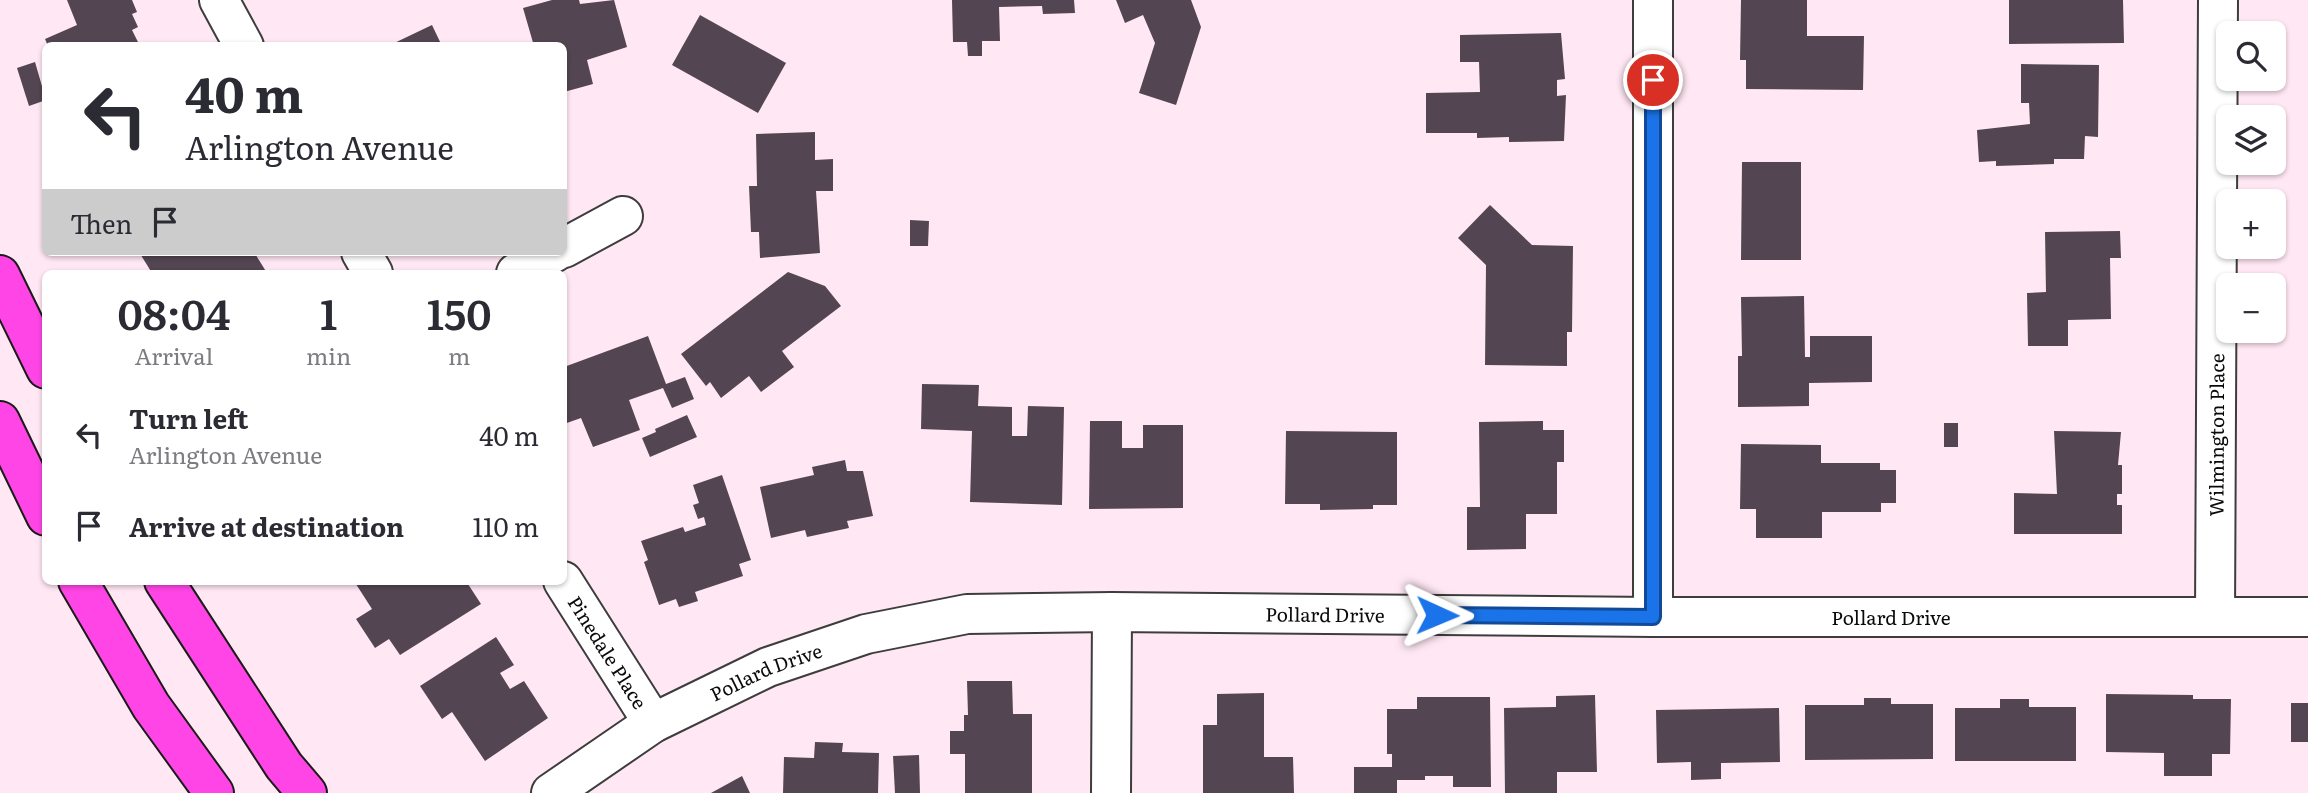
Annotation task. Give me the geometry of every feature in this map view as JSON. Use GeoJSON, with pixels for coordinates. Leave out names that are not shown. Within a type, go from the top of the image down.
{"type":"FeatureCollection","features":[{"type":"Feature","properties":{"kind":"highway"},"geometry":{"type":"LineString","coordinates":[[0,275],[42,361]]}},
{"type":"Feature","properties":{"kind":"highway"},"geometry":{"type":"LineString","coordinates":[[0,421],[42,508]]}},
{"type":"Feature","properties":{"kind":"highway"},"geometry":{"type":"LineString","coordinates":[[80,585],[151,706],[214,793]]}},
{"type":"Feature","properties":{"kind":"highway"},"geometry":{"type":"LineString","coordinates":[[167,585],[284,766],[307,793]]}},
{"type":"Feature","properties":{"kind":"street"},"geometry":{"type":"LineString","coordinates":[[219,0],[242,42]]}},
{"type":"Feature","properties":{"kind":"street"},"geometry":{"type":"LineString","coordinates":[[1653,0],[1653,617]]}},
{"type":"Feature","properties":{"kind":"street","name":"Wilmington Place"},"geometry":{"type":"LineString","coordinates":[[2215,617],[2218,0]]}},
{"type":"Feature","properties":{"kind":"street"},"geometry":{"type":"LineString","coordinates":[[567,246],[623,216]]}},
{"type":"Feature","properties":{"kind":"street"},"geometry":{"type":"LineString","coordinates":[[522,270],[548,256]]}},
{"type":"Feature","properties":{"kind":"street","name":"Pinedale Place"},"geometry":{"type":"LineString","coordinates":[[567,585],[653,723]]}},
{"type":"Feature","properties":{"kind":"street"},"geometry":{"type":"LineString","coordinates":[[1111,793],[1112,612]]}},
{"type":"Feature","properties":{"kind":"street","name":"Pollard Drive"},"geometry":{"type":"LineString","coordinates":[[551,793],[653,723],[768,667],[866,634],[967,614],[1112,612],[1653,617],[2308,617]]}},
{"type":"Feature","properties":{"kind":"building"},"geometry":{"type":"Polygon","coordinates":[[[67,0],[132,0],[137,12],[132,14],[138,27],[132,30],[138,42],[46,42],[45,39],[77,25],[67,0]]]}},
{"type":"Feature","properties":{"kind":"building"},"geometry":{"type":"Polygon","coordinates":[[[552,0],[579,0],[580,4],[614,0],[627,47],[587,60],[593,84],[567,91],[567,42],[533,42],[523,8],[552,0]]]}},
{"type":"Feature","properties":{"kind":"building"},"geometry":{"type":"Polygon","coordinates":[[[952,0],[1074,0],[1075,13],[1043,14],[1042,6],[999,7],[1000,41],[982,41],[982,56],[968,56],[967,42],[953,42],[952,0]]]}},
{"type":"Feature","properties":{"kind":"building"},"geometry":{"type":"Polygon","coordinates":[[[1116,0],[1191,0],[1201,27],[1176,105],[1139,93],[1155,43],[1143,15],[1125,23],[1116,0]]]}},
{"type":"Feature","properties":{"kind":"building"},"geometry":{"type":"Polygon","coordinates":[[[1741,0],[1807,0],[1807,36],[1864,36],[1863,90],[1746,89],[1746,60],[1740,60],[1741,0]]]}},
{"type":"Feature","properties":{"kind":"building"},"geometry":{"type":"Polygon","coordinates":[[[2009,0],[2123,0],[2124,43],[2009,44],[2009,0]]]}},
{"type":"Feature","properties":{"kind":"building"},"geometry":{"type":"Polygon","coordinates":[[[700,15],[786,63],[758,113],[672,65],[700,15]]]}},
{"type":"Feature","properties":{"kind":"building"},"geometry":{"type":"Polygon","coordinates":[[[432,25],[440,42],[396,42],[432,25]]]}},
{"type":"Feature","properties":{"kind":"building"},"geometry":{"type":"Polygon","coordinates":[[[1561,33],[1565,79],[1557,80],[1557,96],[1566,95],[1564,141],[1509,142],[1509,137],[1477,138],[1477,133],[1426,133],[1426,93],[1480,92],[1479,62],[1460,62],[1460,35],[1561,33]]]}},
{"type":"Feature","properties":{"kind":"building"},"geometry":{"type":"Polygon","coordinates":[[[35,62],[42,86],[42,101],[29,106],[17,68],[35,62]]]}},
{"type":"Feature","properties":{"kind":"building"},"geometry":{"type":"Polygon","coordinates":[[[2021,64],[2099,65],[2098,137],[2085,136],[2084,159],[2054,159],[2054,164],[1996,166],[1996,161],[1979,162],[1977,130],[2030,124],[2029,103],[2021,103],[2021,64]]]}},
{"type":"Feature","properties":{"kind":"building"},"geometry":{"type":"Polygon","coordinates":[[[815,132],[815,160],[833,159],[833,191],[816,191],[820,253],[760,258],[759,232],[751,232],[749,186],[757,186],[756,134],[815,132]]]}},
{"type":"Feature","properties":{"kind":"building"},"geometry":{"type":"Polygon","coordinates":[[[1742,162],[1801,162],[1801,260],[1741,260],[1742,162]]]}},
{"type":"Feature","properties":{"kind":"building"},"geometry":{"type":"Polygon","coordinates":[[[1490,205],[1532,245],[1573,246],[1572,332],[1567,332],[1567,366],[1485,365],[1486,265],[1458,238],[1490,205]]]}},
{"type":"Feature","properties":{"kind":"building"},"geometry":{"type":"Polygon","coordinates":[[[910,220],[929,221],[928,246],[910,246],[910,220]]]}},
{"type":"Feature","properties":{"kind":"building"},"geometry":{"type":"Polygon","coordinates":[[[2120,231],[2121,258],[2110,258],[2111,319],[2068,320],[2068,346],[2028,346],[2027,293],[2046,292],[2045,232],[2120,231]]]}},
{"type":"Feature","properties":{"kind":"building"},"geometry":{"type":"Polygon","coordinates":[[[141,256],[256,256],[265,270],[150,270],[141,256]]]}},
{"type":"Feature","properties":{"kind":"building"},"geometry":{"type":"Polygon","coordinates":[[[788,272],[825,286],[841,306],[782,351],[794,367],[761,392],[749,376],[721,398],[710,382],[706,386],[681,354],[788,272]]]}},
{"type":"Feature","properties":{"kind":"building"},"geometry":{"type":"Polygon","coordinates":[[[1804,296],[1805,357],[1810,357],[1810,336],[1872,336],[1872,382],[1809,383],[1809,406],[1738,407],[1738,356],[1742,356],[1741,297],[1804,296]]]}},
{"type":"Feature","properties":{"kind":"building"},"geometry":{"type":"Polygon","coordinates":[[[648,336],[666,384],[685,377],[694,399],[672,408],[663,388],[629,400],[640,430],[593,447],[581,418],[567,423],[567,366],[648,336]]]}},
{"type":"Feature","properties":{"kind":"building"},"geometry":{"type":"Polygon","coordinates":[[[922,384],[979,385],[978,406],[1012,407],[1012,436],[1027,436],[1028,406],[1064,407],[1062,505],[970,502],[972,431],[921,429],[922,384]]]}},
{"type":"Feature","properties":{"kind":"building"},"geometry":{"type":"Polygon","coordinates":[[[687,415],[697,437],[650,457],[642,438],[687,415]]]}},
{"type":"Feature","properties":{"kind":"building"},"geometry":{"type":"Polygon","coordinates":[[[1090,421],[1122,421],[1122,448],[1143,448],[1143,425],[1183,425],[1183,508],[1089,509],[1090,421]]]}},
{"type":"Feature","properties":{"kind":"building"},"geometry":{"type":"Polygon","coordinates":[[[1543,421],[1543,430],[1564,430],[1564,462],[1557,462],[1557,514],[1526,514],[1526,549],[1467,550],[1467,507],[1480,507],[1479,422],[1543,421]]]}},
{"type":"Feature","properties":{"kind":"building"},"geometry":{"type":"Polygon","coordinates":[[[1944,423],[1958,423],[1958,447],[1944,447],[1944,423]]]}},
{"type":"Feature","properties":{"kind":"building"},"geometry":{"type":"Polygon","coordinates":[[[1286,431],[1397,432],[1397,505],[1373,505],[1373,509],[1320,510],[1320,504],[1285,504],[1286,431]]]}},
{"type":"Feature","properties":{"kind":"building"},"geometry":{"type":"Polygon","coordinates":[[[2054,431],[2121,432],[2118,465],[2122,465],[2122,494],[2117,494],[2117,505],[2122,505],[2122,534],[2014,534],[2014,493],[2057,494],[2054,431]]]}},
{"type":"Feature","properties":{"kind":"building"},"geometry":{"type":"Polygon","coordinates":[[[1741,444],[1821,445],[1821,463],[1880,463],[1880,470],[1896,470],[1896,503],[1881,503],[1881,512],[1822,512],[1822,538],[1756,538],[1756,509],[1740,509],[1741,444]]]}},
{"type":"Feature","properties":{"kind":"building"},"geometry":{"type":"Polygon","coordinates":[[[845,460],[847,471],[863,471],[873,516],[847,521],[849,528],[807,537],[805,530],[771,538],[760,487],[814,475],[812,467],[845,460]]]}},
{"type":"Feature","properties":{"kind":"building"},"geometry":{"type":"Polygon","coordinates":[[[722,475],[751,560],[739,564],[743,576],[695,592],[698,601],[679,607],[676,599],[659,605],[644,562],[648,560],[641,541],[683,527],[685,532],[706,525],[704,517],[698,519],[693,505],[699,503],[693,485],[722,475]]]}},
{"type":"Feature","properties":{"kind":"building"},"geometry":{"type":"Polygon","coordinates":[[[357,585],[469,585],[481,604],[400,655],[389,639],[375,648],[356,619],[372,609],[357,585]]]}},
{"type":"Feature","properties":{"kind":"building"},"geometry":{"type":"Polygon","coordinates":[[[496,637],[514,665],[500,673],[510,689],[524,681],[548,718],[485,761],[452,712],[442,719],[420,686],[496,637]]]}},
{"type":"Feature","properties":{"kind":"building"},"geometry":{"type":"Polygon","coordinates":[[[967,681],[1012,681],[1013,714],[1032,714],[1032,793],[965,793],[965,754],[950,754],[950,731],[964,731],[964,715],[968,715],[967,681]]]}},
{"type":"Feature","properties":{"kind":"building"},"geometry":{"type":"Polygon","coordinates":[[[1264,693],[1264,757],[1293,757],[1294,793],[1203,793],[1203,725],[1217,725],[1217,694],[1264,693]]]}},
{"type":"Feature","properties":{"kind":"building"},"geometry":{"type":"Polygon","coordinates":[[[2106,694],[2193,695],[2193,699],[2231,699],[2230,754],[2212,754],[2212,776],[2164,776],[2164,753],[2106,752],[2106,694]]]}},
{"type":"Feature","properties":{"kind":"building"},"geometry":{"type":"Polygon","coordinates":[[[1595,695],[1597,772],[1557,772],[1557,793],[1505,793],[1504,708],[1556,707],[1556,696],[1595,695]]]}},
{"type":"Feature","properties":{"kind":"building"},"geometry":{"type":"Polygon","coordinates":[[[1417,697],[1490,697],[1491,787],[1453,787],[1453,776],[1425,776],[1425,780],[1397,780],[1397,793],[1354,793],[1354,767],[1392,767],[1392,754],[1387,754],[1387,709],[1417,709],[1417,697]]]}},
{"type":"Feature","properties":{"kind":"building"},"geometry":{"type":"Polygon","coordinates":[[[1864,698],[1891,698],[1891,704],[1933,704],[1933,759],[1805,760],[1805,705],[1864,705],[1864,698]]]}},
{"type":"Feature","properties":{"kind":"building"},"geometry":{"type":"Polygon","coordinates":[[[2000,699],[2029,699],[2029,707],[2076,707],[2076,761],[1955,761],[1955,708],[2000,708],[2000,699]]]}},
{"type":"Feature","properties":{"kind":"building"},"geometry":{"type":"Polygon","coordinates":[[[2291,703],[2308,703],[2308,742],[2291,742],[2291,703]]]}},
{"type":"Feature","properties":{"kind":"building"},"geometry":{"type":"Polygon","coordinates":[[[1779,708],[1780,762],[1721,763],[1721,779],[1691,780],[1691,762],[1657,763],[1656,710],[1779,708]]]}},
{"type":"Feature","properties":{"kind":"building"},"geometry":{"type":"Polygon","coordinates":[[[815,742],[843,743],[842,752],[879,753],[878,793],[783,793],[784,757],[814,758],[815,742]]]}},
{"type":"Feature","properties":{"kind":"building"},"geometry":{"type":"Polygon","coordinates":[[[919,755],[920,793],[895,793],[893,756],[919,755]]]}},
{"type":"Feature","properties":{"kind":"building"},"geometry":{"type":"Polygon","coordinates":[[[742,776],[750,793],[711,793],[742,776]]]}},
{"type":"Feature","properties":{"kind":"route"},"geometry":{"type":"LineString","coordinates":[[1437,615],[1653,617],[1653,80]]}}]}
